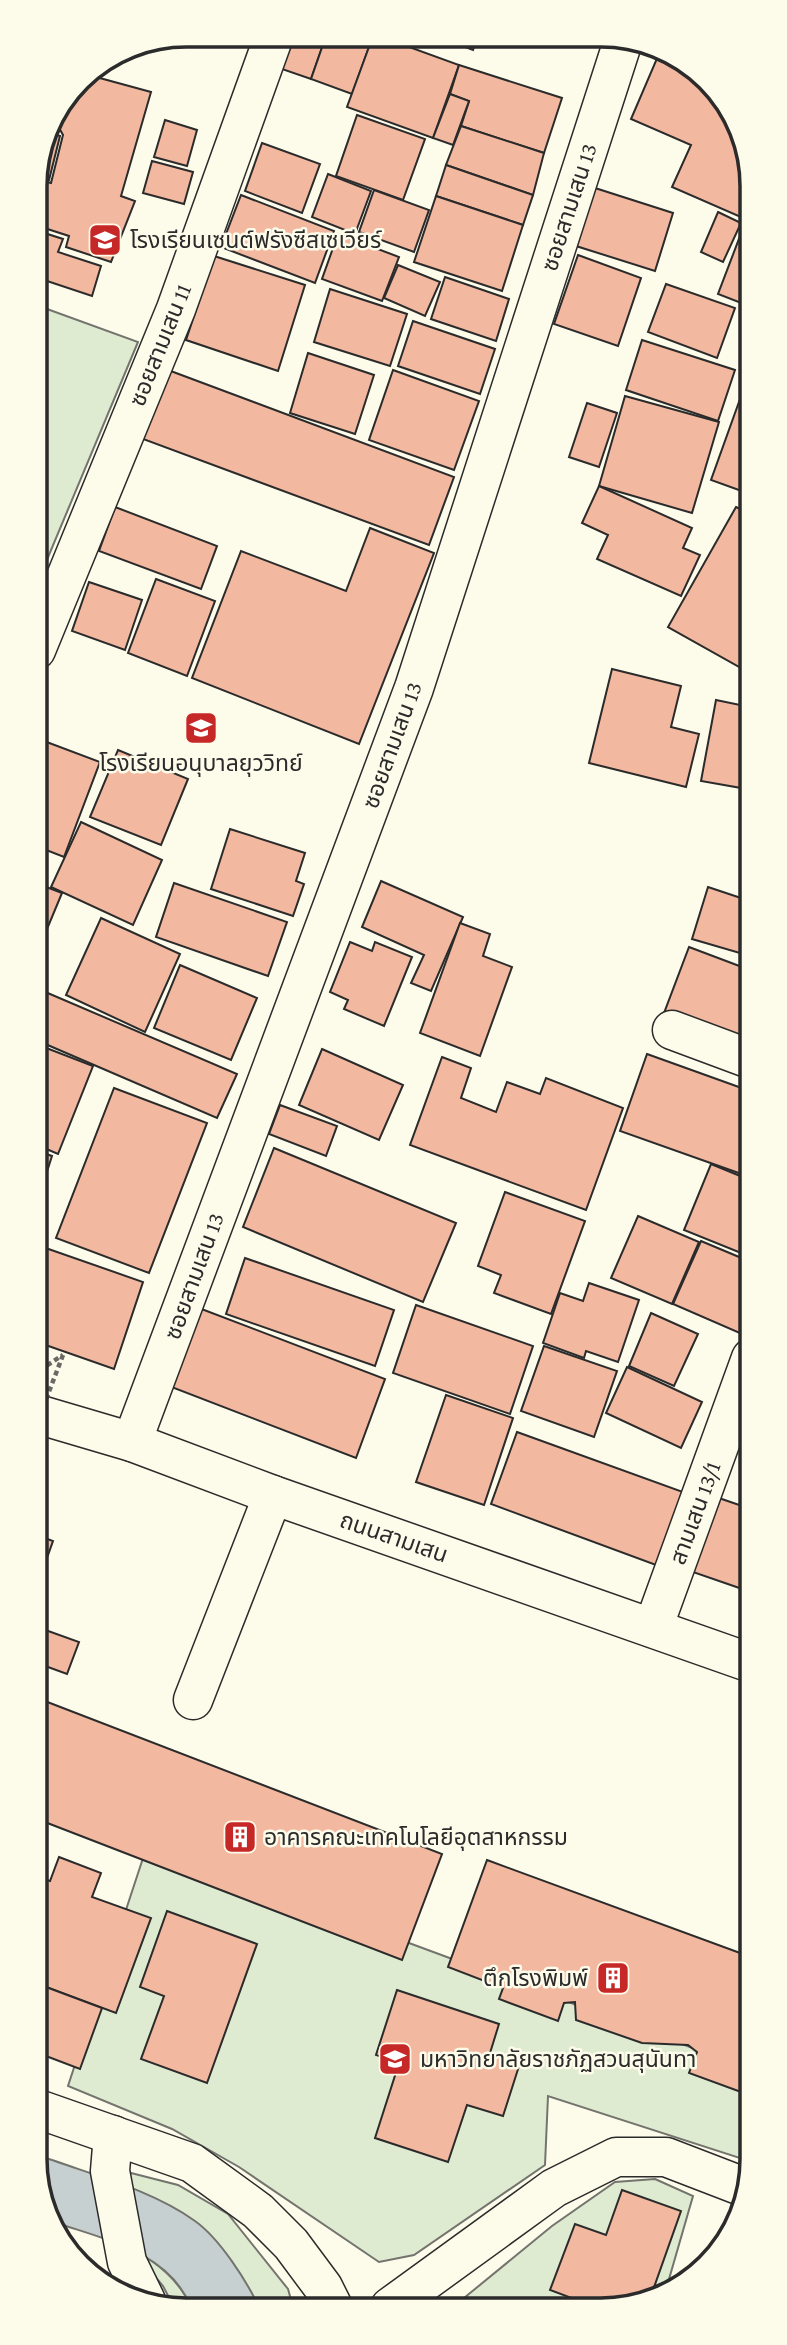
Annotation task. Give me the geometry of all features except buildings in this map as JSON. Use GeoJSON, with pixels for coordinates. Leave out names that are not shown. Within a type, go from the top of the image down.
{"type":"FeatureCollection","features":[{"type":"Feature","properties":{"kind":"street","name":"ซอยสามเสน 11"},"geometry":{"type":"LineString","coordinates":[[48,621],[176,309],[270,48]]}},
{"type":"Feature","properties":{"kind":"street","name":"ซอยสามเสน 13"},"geometry":{"type":"LineString","coordinates":[[132,1442],[414,688],[620,49]]}},
{"type":"Feature","properties":{"kind":"street"},"geometry":{"type":"LineString","coordinates":[[671,1030],[740,1055]]}},
{"type":"Feature","properties":{"kind":"street","name":"สามเสน 13/1"},"geometry":{"type":"LineString","coordinates":[[653,1628],[739,1390]]}},
{"type":"Feature","properties":{"kind":"street","name":"ถนนสามเสน"},"geometry":{"type":"LineString","coordinates":[[47,1417],[132,1442],[273,1495],[739,1659]]}},
{"type":"Feature","properties":{"kind":"street"},"geometry":{"type":"LineString","coordinates":[[193,1700],[273,1495]]}},
{"type":"Feature","properties":{"kind":"street"},"geometry":{"type":"LineString","coordinates":[[47,2114],[111,2153],[192,2162],[258,2211],[292,2245],[328,2298]]}},
{"type":"Feature","properties":{"kind":"street"},"geometry":{"type":"LineString","coordinates":[[111,2153],[127,2262],[141,2290]]}},
{"type":"Feature","properties":{"kind":"street"},"geometry":{"type":"LineString","coordinates":[[402,2298],[554,2188],[616,2157],[666,2157],[737,2184]]}},
{"type":"Feature","properties":{"kind":"path"},"geometry":{"type":"LineString","coordinates":[[47,1366],[63,1355],[47,1396]]}},
{"type":"Feature","properties":{"kind":"green space"},"geometry":{"type":"Polygon","coordinates":[[[48,309],[138,342],[48,558],[48,309]]]}},
{"type":"Feature","properties":{"kind":"green space"},"geometry":{"type":"Polygon","coordinates":[[[147,1846],[739,2065],[739,2158],[548,2096],[545,2165],[414,2255],[379,2262],[239,2167],[172,2129],[68,2086],[147,1846]]]}},
{"type":"Feature","properties":{"kind":"green space"},"geometry":{"type":"Polygon","coordinates":[[[131,2173],[178,2185],[228,2214],[288,2289],[290,2298],[254,2298],[227,2256],[203,2229],[176,2209],[123,2186],[131,2173]]]}},
{"type":"Feature","properties":{"kind":"green space"},"geometry":{"type":"Polygon","coordinates":[[[655,2179],[693,2196],[669,2280],[628,2295],[601,2298],[464,2298],[552,2226],[615,2182],[655,2179]]]}},
{"type":"Feature","properties":{"kind":"green space"},"geometry":{"type":"Polygon","coordinates":[[[132,2249],[150,2259],[166,2273],[186,2298],[168,2296],[132,2249]]]}},
{"type":"Feature","properties":{"kind":"shaded area"},"geometry":{"type":"Polygon","coordinates":[[[47,2158],[139,2191],[195,2221],[214,2238],[232,2261],[254,2298],[186,2298],[168,2273],[152,2261],[116,2243],[65,2226],[50,2186],[47,2158]]]}},
{"type":"Feature","properties":{"kind":"place","name":"โรงเรียนเซนต์ฟรังซีสเซเวียร์"},"geometry":{"type":"Point","coordinates":[105,240]}},
{"type":"Feature","properties":{"kind":"place","name":"โรงเรียนอนุบาลยุววิทย์"},"geometry":{"type":"Point","coordinates":[201,728]}},
{"type":"Feature","properties":{"kind":"place","name":"อาคารคณะเทคโนโลยีอุตสาหกรรม"},"geometry":{"type":"Point","coordinates":[240,1837]}},
{"type":"Feature","properties":{"kind":"place","name":"ตึกโรงพิมพ์"},"geometry":{"type":"Point","coordinates":[613,1978]}},
{"type":"Feature","properties":{"kind":"place","name":"มหาวิทยาลัยราชภัฏสวนสุนันทา"},"geometry":{"type":"Point","coordinates":[395,2059]}}]}
